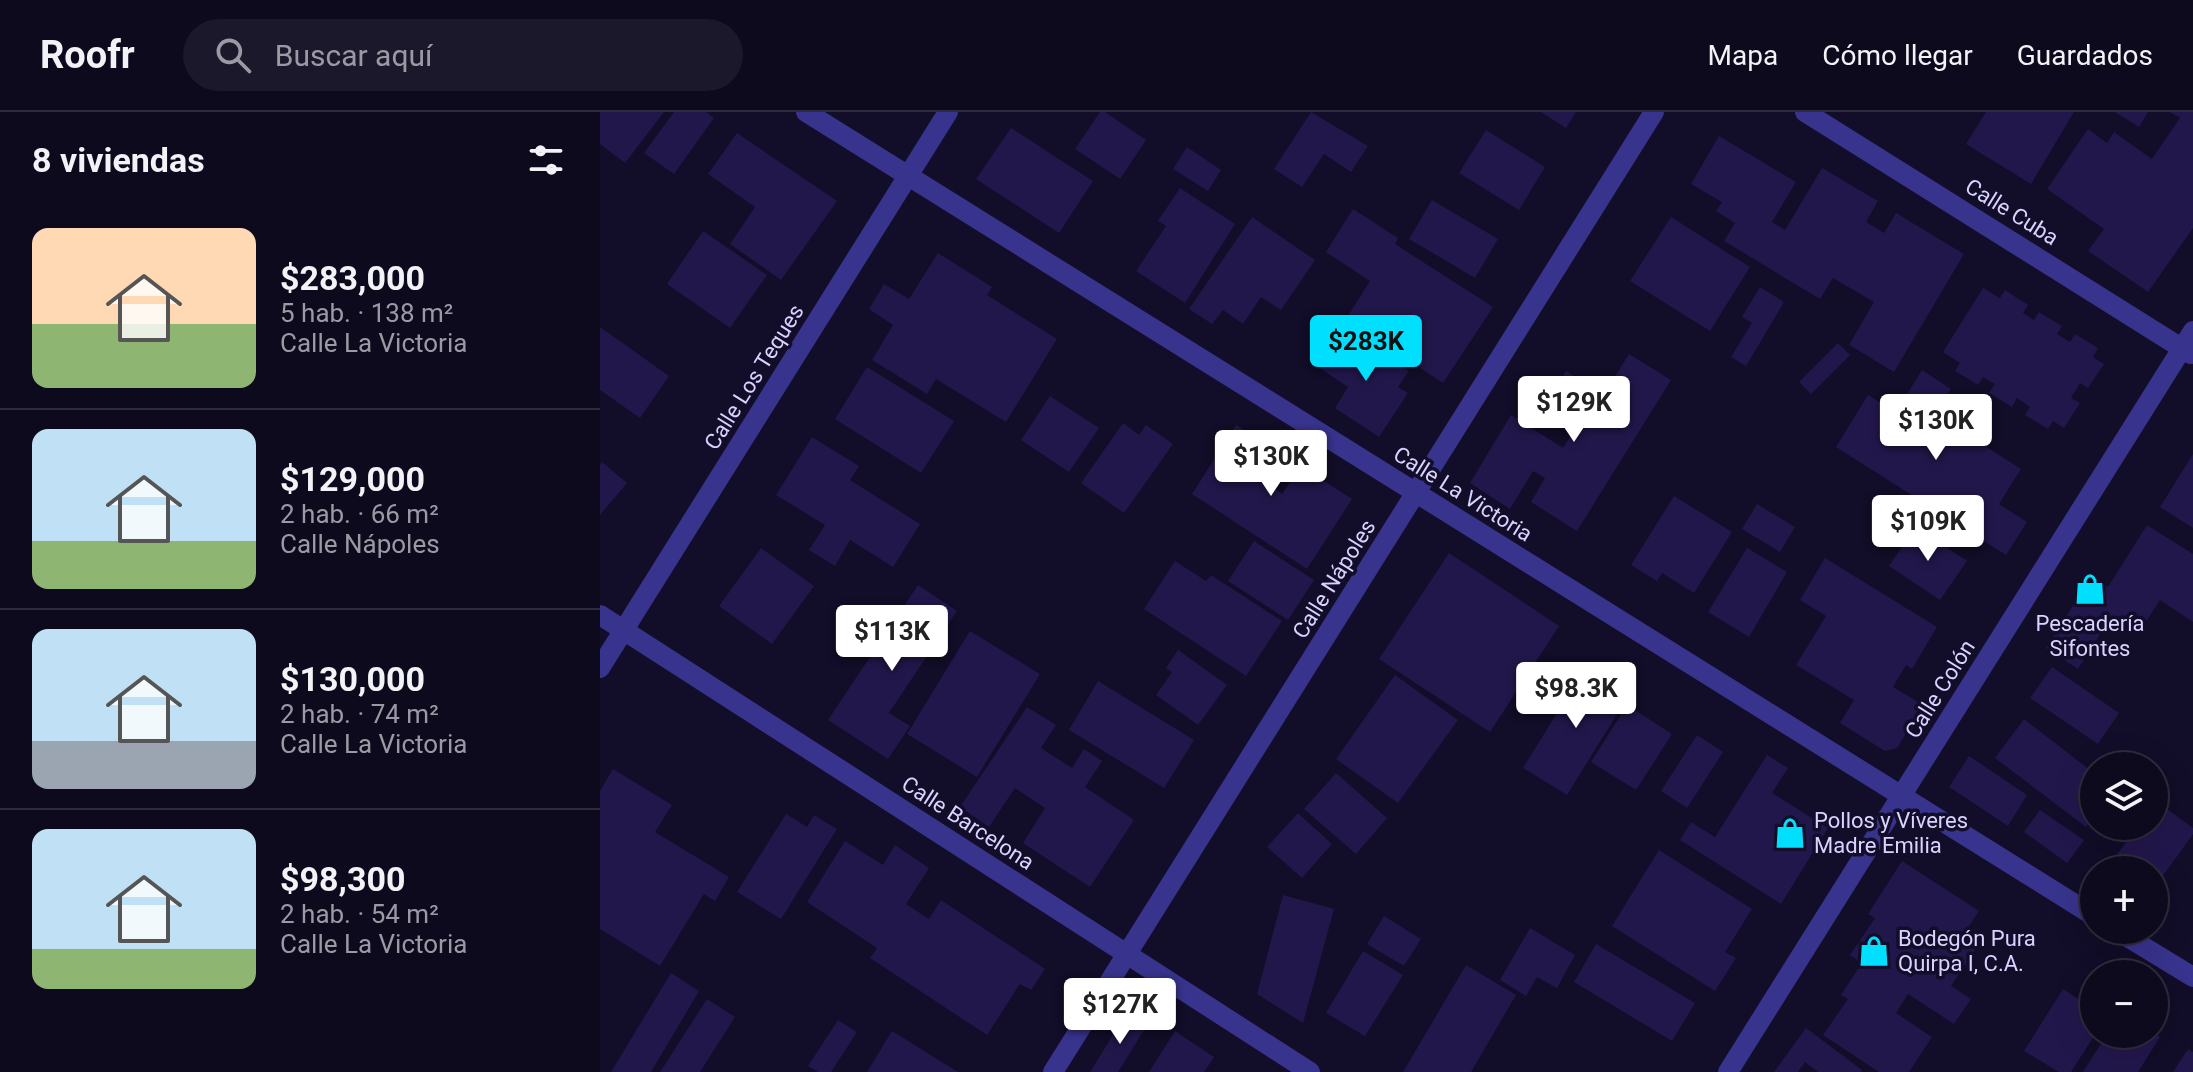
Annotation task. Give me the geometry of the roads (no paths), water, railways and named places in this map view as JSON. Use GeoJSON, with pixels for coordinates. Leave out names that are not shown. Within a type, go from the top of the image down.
{"type":"FeatureCollection","features":[{"type":"Feature","properties":{"kind":"street","name":"Calle La Victoria"},"geometry":{"type":"LineString","coordinates":[[806,112],[2080,907]]}},
{"type":"Feature","properties":{"kind":"street","name":"Calle Los Teques"},"geometry":{"type":"LineString","coordinates":[[600,668],[948,112]]}},
{"type":"Feature","properties":{"kind":"street","name":"Calle Nápoles"},"geometry":{"type":"LineString","coordinates":[[1053,1072],[1654,112]]}},
{"type":"Feature","properties":{"kind":"street","name":"Calle Cuba"},"geometry":{"type":"LineString","coordinates":[[1805,112],[2189,345]]}},
{"type":"Feature","properties":{"kind":"street","name":"Calle Colón"},"geometry":{"type":"LineString","coordinates":[[1728,1072],[2189,345]]}},
{"type":"Feature","properties":{"kind":"street","name":"Calle Barcelona"},"geometry":{"type":"LineString","coordinates":[[600,615],[1310,1072]]}},
{"type":"Feature","properties":{"kind":"street"},"geometry":{"type":"LineString","coordinates":[[2139,944],[2193,977]]}},
{"type":"Feature","properties":{"kind":"place","name":"Pescadería Sifontes"},"geometry":{"type":"Point","coordinates":[2090,589]}},
{"type":"Feature","properties":{"kind":"place","name":"Pollos y Víveres Madre Emilia"},"geometry":{"type":"Point","coordinates":[1790,833]}},
{"type":"Feature","properties":{"kind":"place","name":"Bodegón Pura Quirpa I, C.A."},"geometry":{"type":"Point","coordinates":[1874,951]}}]}
